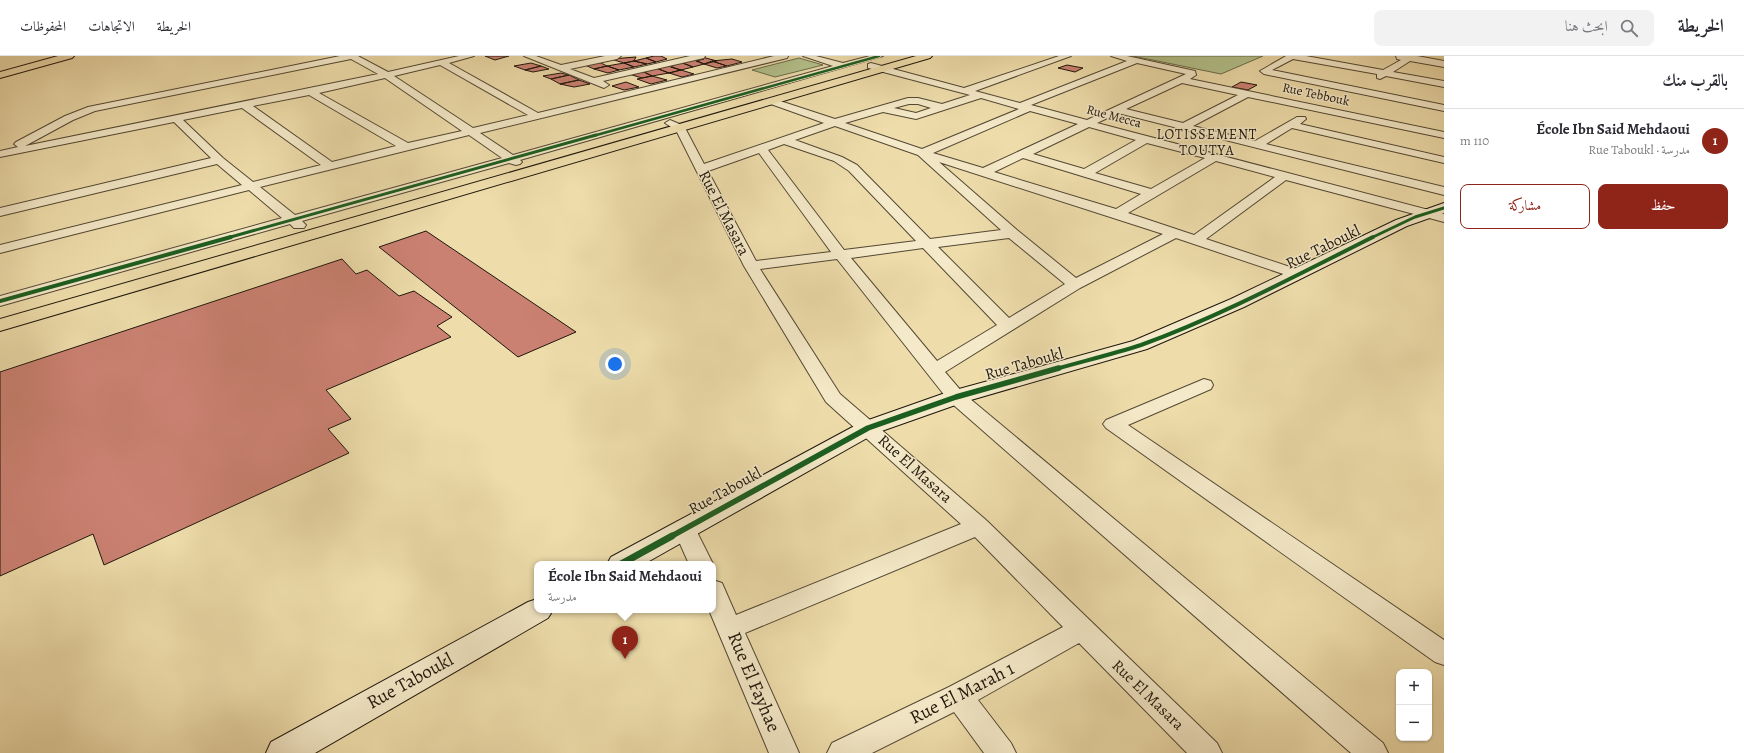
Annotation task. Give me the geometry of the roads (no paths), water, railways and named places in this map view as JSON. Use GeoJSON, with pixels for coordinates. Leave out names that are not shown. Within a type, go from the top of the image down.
{"type":"FeatureCollection","features":[{"type":"Feature","properties":{"kind":"main road"},"geometry":{"type":"LineString","coordinates":[[0,69],[49,56]]}},
{"type":"Feature","properties":{"kind":"main road"},"geometry":{"type":"LineString","coordinates":[[0,75],[69,56]]}},
{"type":"Feature","properties":{"kind":"main road"},"geometry":{"type":"LineString","coordinates":[[0,314],[522,166],[771,101],[906,56]]}},
{"type":"Feature","properties":{"kind":"main road"},"geometry":{"type":"LineString","coordinates":[[0,325],[872,67],[927,56]]}},
{"type":"Feature","properties":{"kind":"street"},"geometry":{"type":"LineString","coordinates":[[1,154],[69,118],[92,109],[353,56],[385,74],[522,166]]}},
{"type":"Feature","properties":{"kind":"street"},"geometry":{"type":"LineString","coordinates":[[1,154],[310,92],[470,56]]}},
{"type":"Feature","properties":{"kind":"street"},"geometry":{"type":"LineString","coordinates":[[528,56],[630,94]]}},
{"type":"Feature","properties":{"kind":"street"},"geometry":{"type":"LineString","coordinates":[[595,56],[603,59]]}},
{"type":"Feature","properties":{"kind":"street"},"geometry":{"type":"LineString","coordinates":[[561,68],[617,56]]}},
{"type":"Feature","properties":{"kind":"street"},"geometry":{"type":"LineString","coordinates":[[593,81],[701,56]]}},
{"type":"Feature","properties":{"kind":"street"},"geometry":{"type":"LineString","coordinates":[[0,250],[469,131],[630,94],[784,56]]}},
{"type":"Feature","properties":{"kind":"street","name":"Rue Mecca"},"geometry":{"type":"LineString","coordinates":[[807,56],[842,66],[872,67],[1444,218]]}},
{"type":"Feature","properties":{"kind":"street"},"geometry":{"type":"LineString","coordinates":[[964,91],[1066,56]]}},
{"type":"Feature","properties":{"kind":"street","name":"Rue Tebbouk"},"geometry":{"type":"LineString","coordinates":[[1115,56],[1135,60],[1248,93],[1444,135]]}},
{"type":"Feature","properties":{"kind":"street"},"geometry":{"type":"LineString","coordinates":[[1444,84],[1292,56],[1264,70],[1268,73],[1444,108]]}},
{"type":"Feature","properties":{"kind":"street"},"geometry":{"type":"LineString","coordinates":[[1397,56],[1411,57],[1444,64]]}},
{"type":"Feature","properties":{"kind":"street"},"geometry":{"type":"LineString","coordinates":[[1354,90],[1411,57]]}},
{"type":"Feature","properties":{"kind":"street"},"geometry":{"type":"LineString","coordinates":[[740,58],[755,63]]}},
{"type":"Feature","properties":{"kind":"street"},"geometry":{"type":"LineString","coordinates":[[922,153],[1024,107],[1135,60]]}},
{"type":"Feature","properties":{"kind":"street"},"geometry":{"type":"LineString","coordinates":[[440,62],[537,116]]}},
{"type":"Feature","properties":{"kind":"street"},"geometry":{"type":"LineString","coordinates":[[0,301],[842,66],[872,67]]}},
{"type":"Feature","properties":{"kind":"street"},"geometry":{"type":"LineString","coordinates":[[984,172],[1117,110],[1184,75]]}},
{"type":"Feature","properties":{"kind":"street"},"geometry":{"type":"LineString","coordinates":[[310,92],[406,147]]}},
{"type":"Feature","properties":{"kind":"street"},"geometry":{"type":"LineString","coordinates":[[1185,126],[1248,93]]}},
{"type":"Feature","properties":{"kind":"street"},"geometry":{"type":"LineString","coordinates":[[884,109],[913,116],[943,108],[981,95]]}},
{"type":"Feature","properties":{"kind":"street"},"geometry":{"type":"LineString","coordinates":[[771,101],[836,122],[922,153],[1118,214],[1297,274]]}},
{"type":"Feature","properties":{"kind":"street"},"geometry":{"type":"LineString","coordinates":[[702,169],[786,141],[836,122],[911,101],[943,108]]}},
{"type":"Feature","properties":{"kind":"street"},"geometry":{"type":"LineString","coordinates":[[244,105],[330,166]]}},
{"type":"Feature","properties":{"kind":"street"},"geometry":{"type":"LineString","coordinates":[[1258,144],[1319,109]]}},
{"type":"Feature","properties":{"kind":"street"},"geometry":{"type":"LineString","coordinates":[[1117,110],[1444,191]]}},
{"type":"Feature","properties":{"kind":"street"},"geometry":{"type":"LineString","coordinates":[[176,119],[219,160],[291,220],[303,228]]}},
{"type":"Feature","properties":{"kind":"street"},"geometry":{"type":"LineString","coordinates":[[1291,125],[1444,160]]}},
{"type":"Feature","properties":{"kind":"street","name":"Rue El Masara"},"geometry":{"type":"LineString","coordinates":[[675,126],[702,169],[751,266],[833,398],[978,526],[1081,630],[1207,753]]}},
{"type":"Feature","properties":{"kind":"street"},"geometry":{"type":"LineString","coordinates":[[1086,173],[1145,139]]}},
{"type":"Feature","properties":{"kind":"street"},"geometry":{"type":"LineString","coordinates":[[786,141],[847,163],[1007,326]]}},
{"type":"Feature","properties":{"kind":"street"},"geometry":{"type":"LineString","coordinates":[[762,149],[840,254],[956,397],[1373,753]]}},
{"type":"Feature","properties":{"kind":"street"},"geometry":{"type":"LineString","coordinates":[[922,153],[1012,233],[1075,285]]}},
{"type":"Feature","properties":{"kind":"street"},"geometry":{"type":"LineString","coordinates":[[1022,154],[1153,194]]}},
{"type":"Feature","properties":{"kind":"street"},"geometry":{"type":"LineString","coordinates":[[1118,214],[1215,157]]}},
{"type":"Feature","properties":{"kind":"street"},"geometry":{"type":"LineString","coordinates":[[0,212],[219,160]]}},
{"type":"Feature","properties":{"kind":"street"},"geometry":{"type":"LineString","coordinates":[[1196,240],[1284,176]]}},
{"type":"Feature","properties":{"kind":"street","name":"Rue Taboukl"},"geometry":{"type":"LineString","coordinates":[[625,561],[868,428],[956,397],[1140,345],[1196,322],[1425,213],[1444,208]]}},
{"type":"Feature","properties":{"kind":"street"},"geometry":{"type":"LineString","coordinates":[[751,266],[1012,233]]}},
{"type":"Feature","properties":{"kind":"street"},"geometry":{"type":"LineString","coordinates":[[935,370],[1075,285],[1174,233]]}},
{"type":"Feature","properties":{"kind":"street"},"geometry":{"type":"LineString","coordinates":[[1204,385],[1113,424],[1444,654]]}},
{"type":"Feature","properties":{"kind":"street"},"geometry":{"type":"LineString","coordinates":[[731,628],[978,526]]}},
{"type":"Feature","properties":{"kind":"street"},"geometry":{"type":"LineString","coordinates":[[684,528],[700,561]]}},
{"type":"Feature","properties":{"kind":"street","name":"Rue El Fayhae"},"geometry":{"type":"LineString","coordinates":[[716,596],[784,753]]}},
{"type":"Feature","properties":{"kind":"street","name":"Rue Taboukl"},"geometry":{"type":"LineString","coordinates":[[294,750],[534,612]]}},
{"type":"Feature","properties":{"kind":"street","name":"Rue El Marah 1"},"geometry":{"type":"LineString","coordinates":[[842,753],[959,696],[1081,630]]}},
{"type":"Feature","properties":{"kind":"street"},"geometry":{"type":"LineString","coordinates":[[959,696],[1001,753]]}},
{"type":"Feature","properties":{"kind":"place","name":"École Ibn Said Mehdaoui"},"geometry":{"type":"Point","coordinates":[625,659]}},
{"type":"Feature","properties":{"kind":"district","name":"LOTISSEMENT TOUTYA"},"geometry":{"type":"Point","coordinates":[1207,142]}}]}
